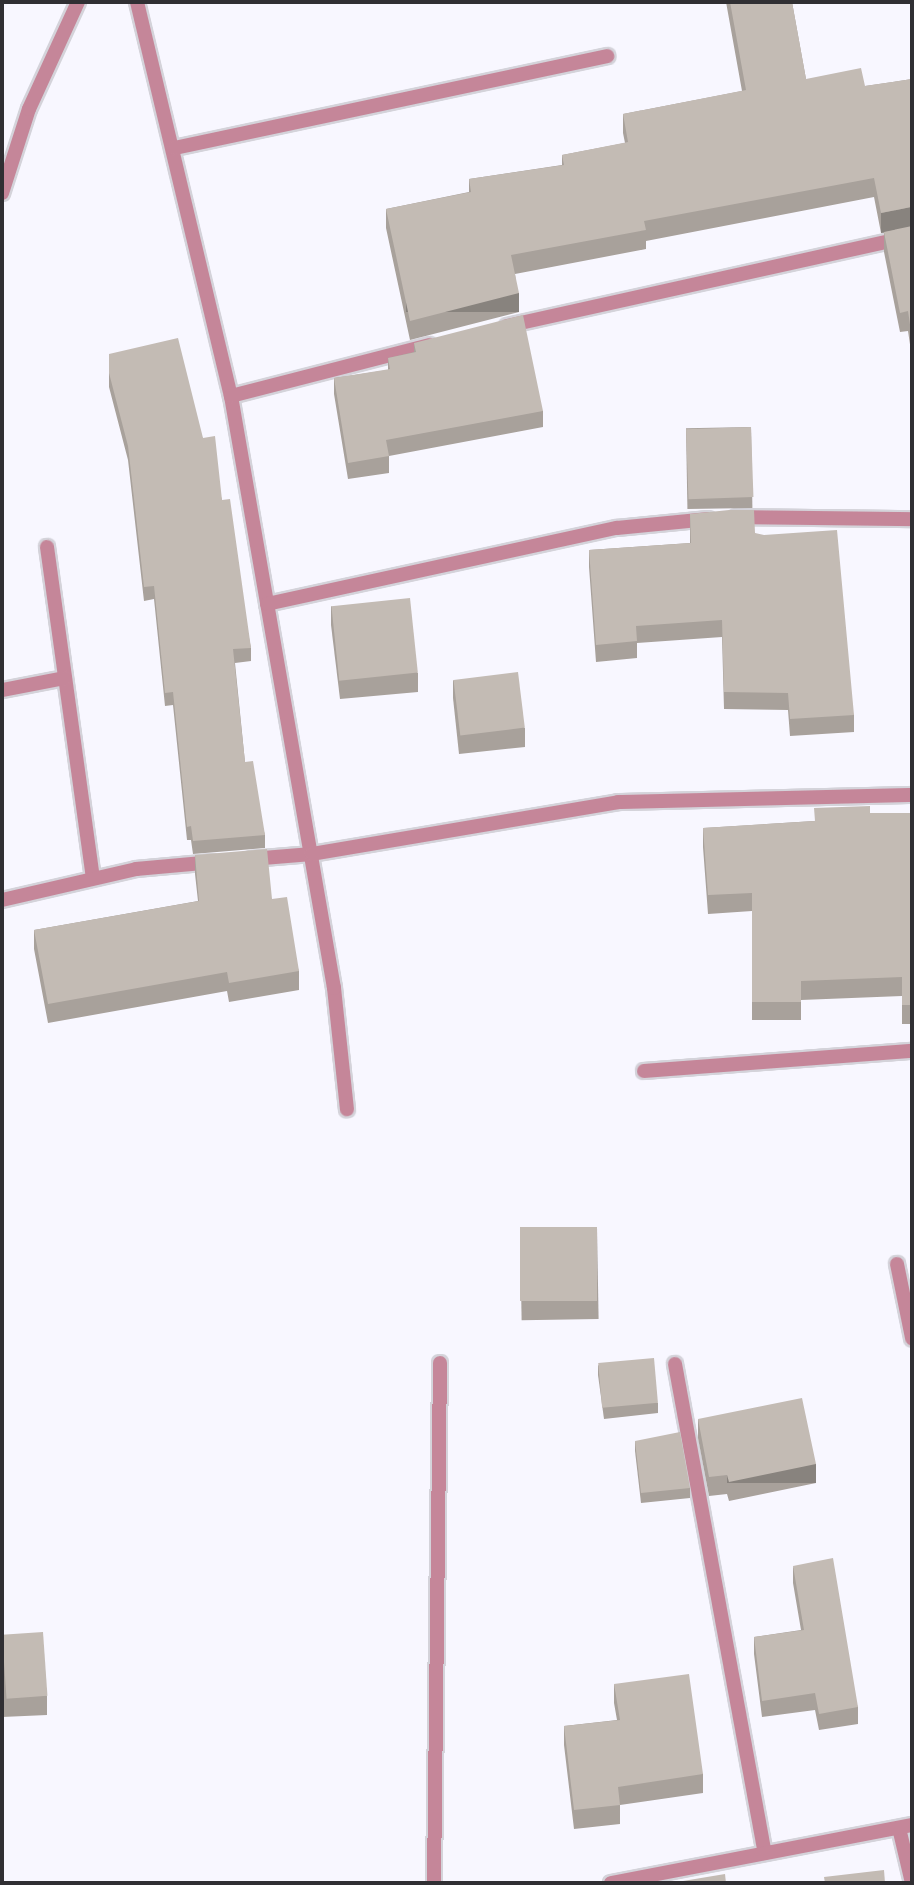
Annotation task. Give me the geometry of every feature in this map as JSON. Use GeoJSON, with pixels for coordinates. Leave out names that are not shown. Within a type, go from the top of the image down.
{"type":"FeatureCollection","features":[{"type":"Feature","properties":{"kind":"street"},"geometry":{"type":"LineString","coordinates":[[2,193],[29,109],[78,2]]}},
{"type":"Feature","properties":{"kind":"street"},"geometry":{"type":"LineString","coordinates":[[137,2],[174,148],[231,396],[334,988],[347,1109]]}},
{"type":"Feature","properties":{"kind":"street"},"geometry":{"type":"LineString","coordinates":[[174,148],[607,56]]}},
{"type":"Feature","properties":{"kind":"street"},"geometry":{"type":"LineString","coordinates":[[492,329],[912,236]]}},
{"type":"Feature","properties":{"kind":"street"},"geometry":{"type":"LineString","coordinates":[[231,396],[440,343]]}},
{"type":"Feature","properties":{"kind":"street"},"geometry":{"type":"LineString","coordinates":[[267,604],[617,528],[729,517],[912,519]]}},
{"type":"Feature","properties":{"kind":"street"},"geometry":{"type":"LineString","coordinates":[[47,547],[93,878]]}},
{"type":"Feature","properties":{"kind":"street"},"geometry":{"type":"LineString","coordinates":[[2,690],[65,678]]}},
{"type":"Feature","properties":{"kind":"street"},"geometry":{"type":"LineString","coordinates":[[2,900],[136,869],[312,853],[618,802],[912,795]]}},
{"type":"Feature","properties":{"kind":"street"},"geometry":{"type":"LineString","coordinates":[[644,1071],[912,1051]]}},
{"type":"Feature","properties":{"kind":"street"},"geometry":{"type":"LineString","coordinates":[[897,1264],[912,1338]]}},
{"type":"Feature","properties":{"kind":"street"},"geometry":{"type":"LineString","coordinates":[[434,1883],[440,1363]]}},
{"type":"Feature","properties":{"kind":"street"},"geometry":{"type":"LineString","coordinates":[[675,1364],[765,1853]]}},
{"type":"Feature","properties":{"kind":"street"},"geometry":{"type":"LineString","coordinates":[[611,1883],[906,1826],[912,1883]]}},
{"type":"Feature","properties":{"kind":"building"},"geometry":{"type":"Polygon","coordinates":[[[730,2],[792,2],[806,79],[861,68],[865,86],[912,79],[912,208],[881,213],[874,178],[644,221],[646,230],[511,255],[519,293],[410,321],[386,209],[471,192],[469,179],[564,165],[562,155],[628,142],[623,114],[746,90],[730,2]]]}},
{"type":"Feature","properties":{"kind":"building"},"geometry":{"type":"Polygon","coordinates":[[[912,226],[912,338],[908,311],[900,313],[884,232],[912,226]]]}},
{"type":"Feature","properties":{"kind":"building"},"geometry":{"type":"Polygon","coordinates":[[[523,315],[543,411],[386,440],[389,456],[348,463],[334,378],[390,369],[388,358],[416,352],[414,343],[523,315]]]}},
{"type":"Feature","properties":{"kind":"building"},"geometry":{"type":"Polygon","coordinates":[[[178,338],[203,438],[215,436],[222,500],[230,499],[251,648],[233,649],[245,762],[253,761],[265,835],[193,841],[191,826],[187,827],[173,692],[165,693],[154,586],[144,587],[128,446],[109,373],[109,354],[178,338]]]}},
{"type":"Feature","properties":{"kind":"building"},"geometry":{"type":"Polygon","coordinates":[[[751,427],[753,497],[688,499],[686,429],[751,427]]]}},
{"type":"Feature","properties":{"kind":"building"},"geometry":{"type":"Polygon","coordinates":[[[754,510],[755,533],[764,535],[837,530],[854,715],[790,719],[788,693],[724,692],[722,620],[636,626],[637,641],[596,645],[589,550],[691,543],[690,514],[754,510]]]}},
{"type":"Feature","properties":{"kind":"building"},"geometry":{"type":"Polygon","coordinates":[[[410,598],[418,673],[339,681],[331,606],[410,598]]]}},
{"type":"Feature","properties":{"kind":"building"},"geometry":{"type":"Polygon","coordinates":[[[518,672],[525,728],[460,736],[453,680],[518,672]]]}},
{"type":"Feature","properties":{"kind":"building"},"geometry":{"type":"Polygon","coordinates":[[[870,806],[870,813],[912,813],[912,1005],[902,1005],[902,977],[801,981],[801,1002],[752,1002],[752,893],[708,895],[703,828],[815,821],[814,808],[870,806]]]}},
{"type":"Feature","properties":{"kind":"building"},"geometry":{"type":"Polygon","coordinates":[[[267,849],[272,899],[287,897],[299,971],[229,983],[227,972],[48,1004],[34,930],[199,901],[195,855],[267,849]]]}},
{"type":"Feature","properties":{"kind":"building"},"geometry":{"type":"Polygon","coordinates":[[[520,1227],[597,1227],[597,1301],[520,1301],[520,1227]]]}},
{"type":"Feature","properties":{"kind":"building"},"geometry":{"type":"Polygon","coordinates":[[[654,1358],[658,1403],[602,1408],[598,1363],[654,1358]]]}},
{"type":"Feature","properties":{"kind":"building"},"geometry":{"type":"Polygon","coordinates":[[[802,1398],[816,1464],[729,1482],[727,1475],[709,1477],[698,1419],[802,1398]]]}},
{"type":"Feature","properties":{"kind":"building"},"geometry":{"type":"Polygon","coordinates":[[[680,1432],[690,1488],[641,1493],[635,1441],[680,1432]]]}},
{"type":"Feature","properties":{"kind":"building"},"geometry":{"type":"Polygon","coordinates":[[[833,1558],[858,1707],[819,1714],[815,1693],[762,1701],[754,1637],[804,1630],[793,1566],[833,1558]]]}},
{"type":"Feature","properties":{"kind":"building"},"geometry":{"type":"Polygon","coordinates":[[[43,1632],[47,1696],[7,1699],[2,1635],[43,1632]]]}},
{"type":"Feature","properties":{"kind":"building"},"geometry":{"type":"Polygon","coordinates":[[[689,1674],[703,1774],[618,1787],[620,1805],[574,1810],[564,1726],[620,1720],[614,1684],[689,1674]]]}},
{"type":"Feature","properties":{"kind":"building"},"geometry":{"type":"Polygon","coordinates":[[[884,1870],[885,1883],[825,1883],[824,1877],[884,1870]]]}},
{"type":"Feature","properties":{"kind":"building"},"geometry":{"type":"Polygon","coordinates":[[[725,1874],[726,1883],[671,1883],[725,1874]]]}}]}
